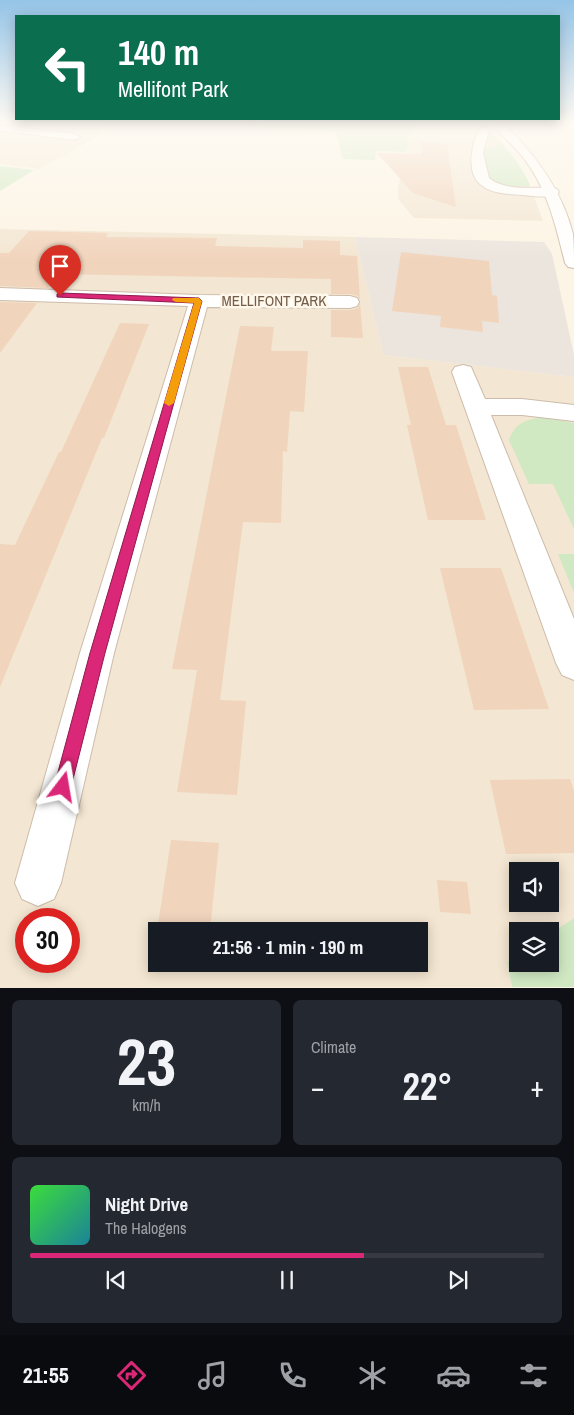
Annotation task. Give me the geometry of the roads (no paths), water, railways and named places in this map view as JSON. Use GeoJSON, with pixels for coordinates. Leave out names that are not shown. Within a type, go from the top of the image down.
{"type":"FeatureCollection","features":[{"type":"Feature","properties":{"kind":"street"},"geometry":{"type":"LineString","coordinates":[[479,168],[482,180],[486,184],[502,188],[552,192]]}},
{"type":"Feature","properties":{"kind":"street"},"geometry":{"type":"LineString","coordinates":[[538,168],[552,192],[574,263]]}},
{"type":"Feature","properties":{"kind":"street","name":"MELLIFONT PARK"},"geometry":{"type":"LineString","coordinates":[[0,294],[199,301],[350,302]]}},
{"type":"Feature","properties":{"kind":"street","name":"MELLIFONT PARK"},"geometry":{"type":"LineString","coordinates":[[38,883],[97,653],[199,301]]}},
{"type":"Feature","properties":{"kind":"street"},"geometry":{"type":"LineString","coordinates":[[463,372],[574,663]]}},
{"type":"Feature","properties":{"kind":"street"},"geometry":{"type":"LineString","coordinates":[[477,407],[522,407],[574,413]]}}]}
